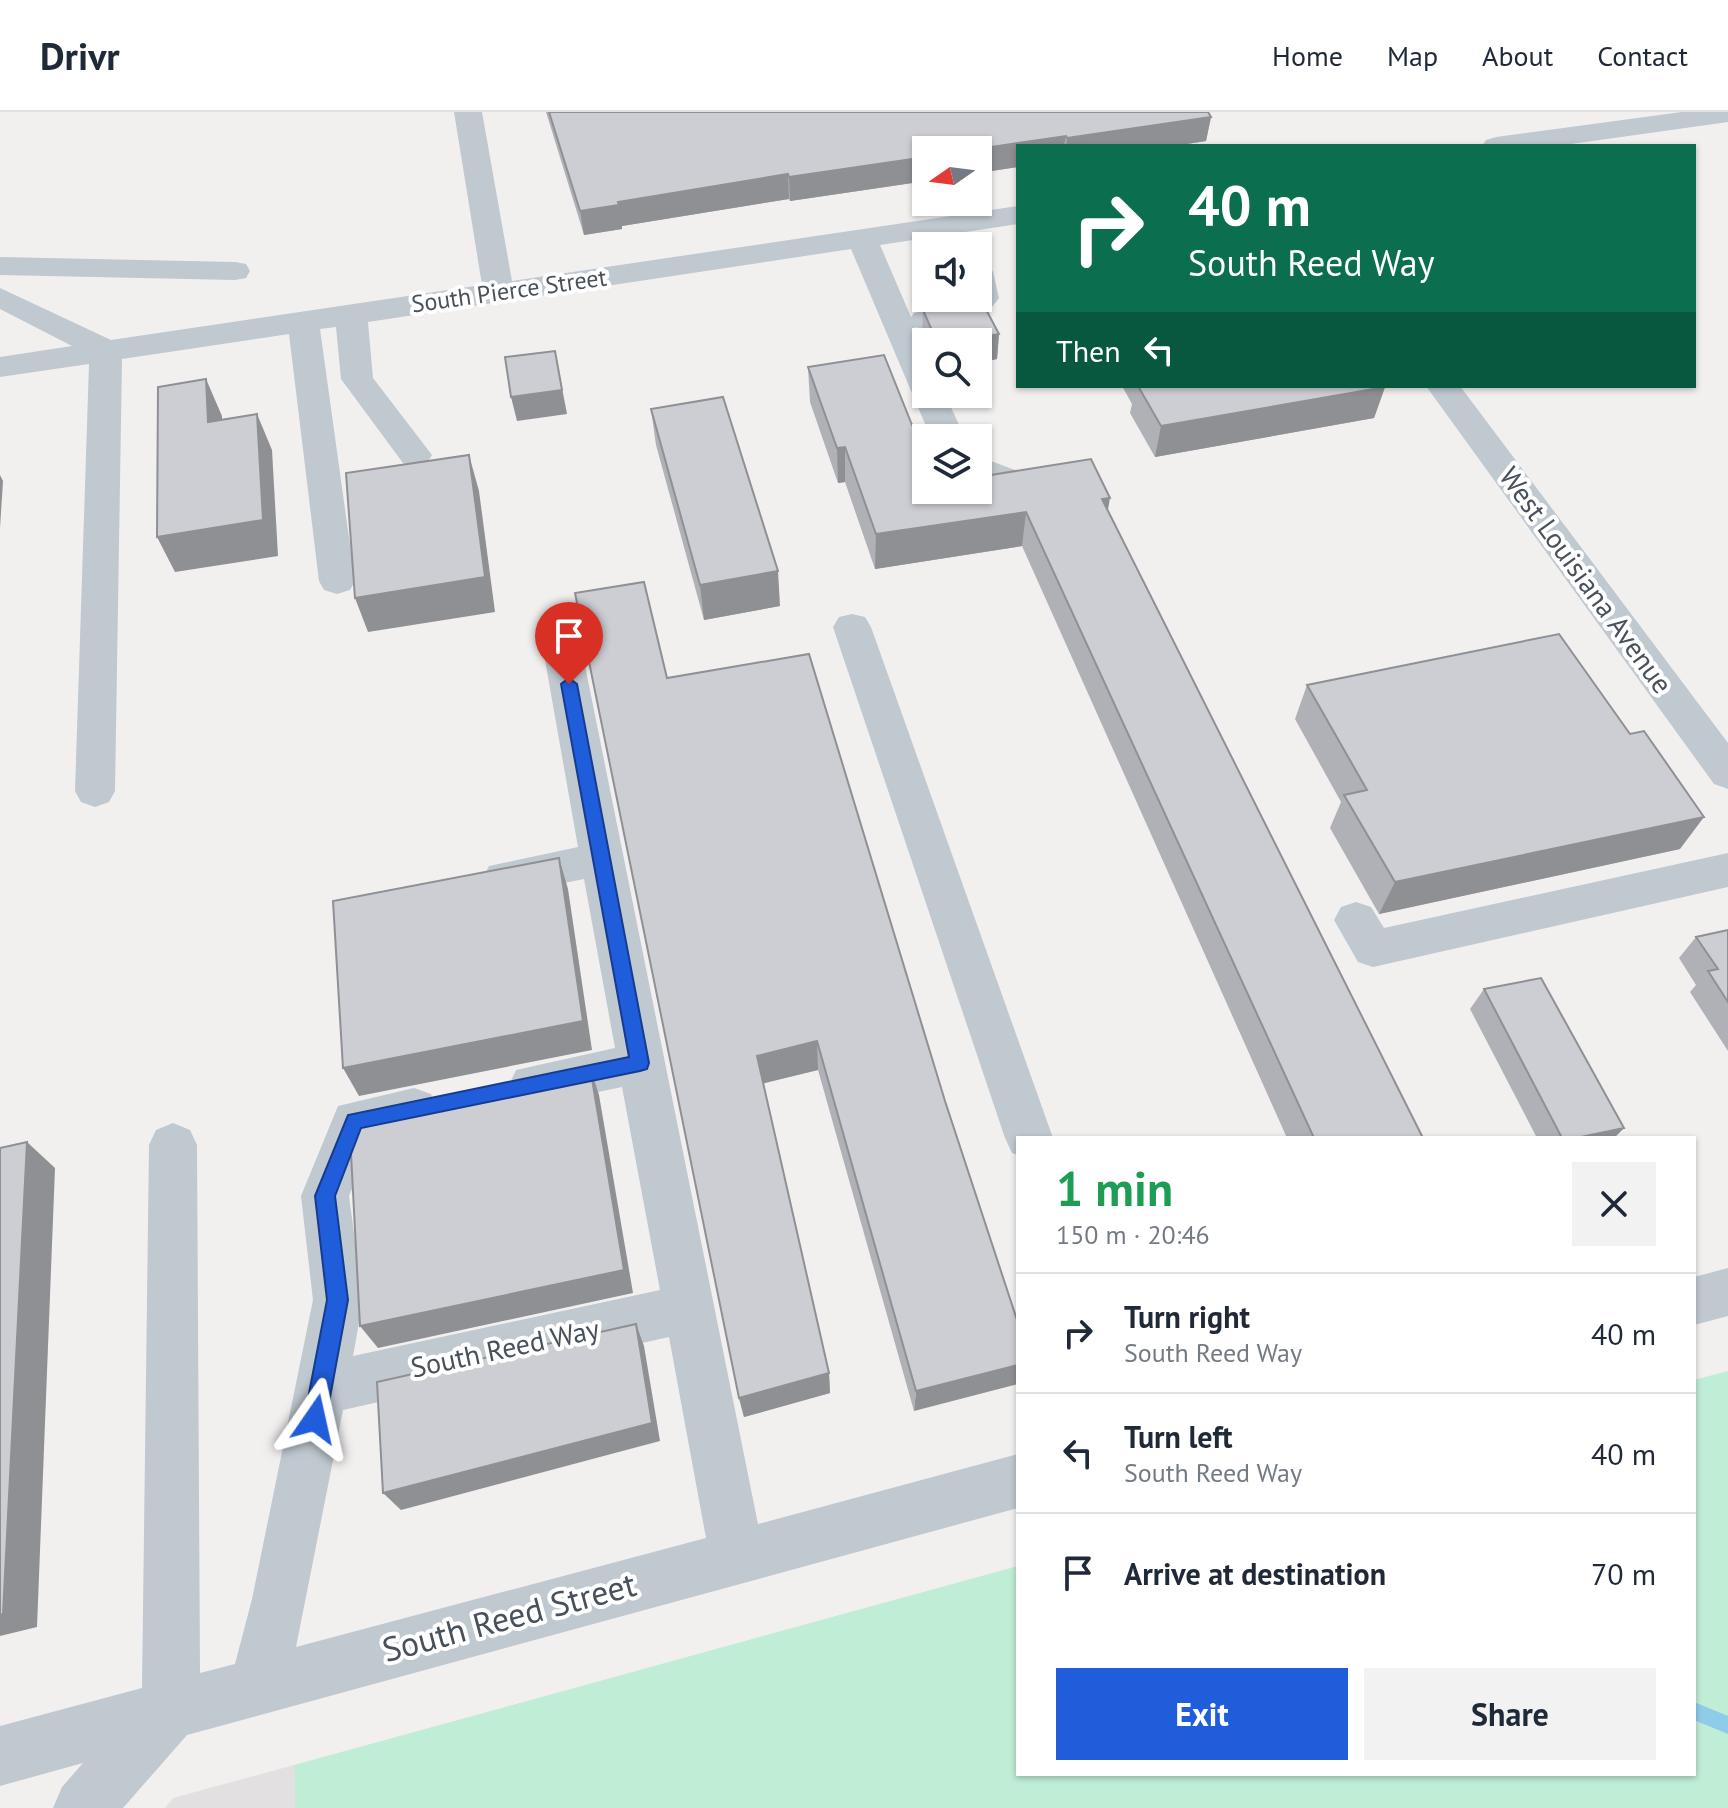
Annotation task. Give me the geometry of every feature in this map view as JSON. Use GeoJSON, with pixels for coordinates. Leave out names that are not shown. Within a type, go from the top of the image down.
{"type":"FeatureCollection","features":[{"type":"Feature","properties":{"kind":"street"},"geometry":{"type":"LineString","coordinates":[[468,112],[499,293]]}},
{"type":"Feature","properties":{"kind":"street"},"geometry":{"type":"LineString","coordinates":[[1510,144],[1728,114]]}},
{"type":"Feature","properties":{"kind":"street","name":"South Pierce Street"},"geometry":{"type":"LineString","coordinates":[[971,232],[1016,216]]}},
{"type":"Feature","properties":{"kind":"street","name":"South Pierce Street"},"geometry":{"type":"LineString","coordinates":[[0,367],[862,239],[912,237]]}},
{"type":"Feature","properties":{"kind":"street"},"geometry":{"type":"LineString","coordinates":[[862,239],[912,357]]}},
{"type":"Feature","properties":{"kind":"street"},"geometry":{"type":"LineString","coordinates":[[0,266],[235,271]]}},
{"type":"Feature","properties":{"kind":"street"},"geometry":{"type":"LineString","coordinates":[[0,297],[106,351],[95,791]]}},
{"type":"Feature","properties":{"kind":"street"},"geometry":{"type":"LineString","coordinates":[[895,318],[929,320],[967,312]]}},
{"type":"Feature","properties":{"kind":"street"},"geometry":{"type":"LineString","coordinates":[[351,315],[357,379],[415,455]]}},
{"type":"Feature","properties":{"kind":"street"},"geometry":{"type":"LineString","coordinates":[[303,322],[337,581]]}},
{"type":"Feature","properties":{"kind":"street","name":"West Louisiana Avenue"},"geometry":{"type":"LineString","coordinates":[[1444,388],[1728,773]]}},
{"type":"Feature","properties":{"kind":"street"},"geometry":{"type":"LineString","coordinates":[[992,473],[1014,483],[1050,486]]}},
{"type":"Feature","properties":{"kind":"street"},"geometry":{"type":"LineString","coordinates":[[558,626],[737,1556]]}},
{"type":"Feature","properties":{"kind":"street"},"geometry":{"type":"LineString","coordinates":[[852,627],[1028,1136]]}},
{"type":"Feature","properties":{"kind":"street"},"geometry":{"type":"LineString","coordinates":[[463,885],[601,859]]}},
{"type":"Feature","properties":{"kind":"street"},"geometry":{"type":"LineString","coordinates":[[1356,920],[1373,949],[1728,870]]}},
{"type":"Feature","properties":{"kind":"street"},"geometry":{"type":"LineString","coordinates":[[258,1685],[280,1599],[338,1300],[325,1196],[355,1121],[640,1063]]}},
{"type":"Feature","properties":{"kind":"street"},"geometry":{"type":"LineString","coordinates":[[83,1808],[171,1709],[173,1145]]}},
{"type":"Feature","properties":{"kind":"street"},"geometry":{"type":"LineString","coordinates":[[1696,1300],[1728,1292]]}},
{"type":"Feature","properties":{"kind":"street","name":"South Reed Way"},"geometry":{"type":"LineString","coordinates":[[321,1389],[689,1308]]}},
{"type":"Feature","properties":{"kind":"street","name":"South Reed Street"},"geometry":{"type":"LineString","coordinates":[[0,1756],[1016,1482]]}},
{"type":"Feature","properties":{"kind":"shaded area"},"geometry":{"type":"Polygon","coordinates":[[[294,1765],[295,1808],[165,1808],[173,1798],[294,1765]]]}},
{"type":"Feature","properties":{"kind":"green space"},"geometry":{"type":"Polygon","coordinates":[[[1728,1371],[1728,1808],[295,1808],[294,1765],[1016,1567],[1016,1776],[1696,1776],[1696,1379],[1728,1371]]]}},
{"type":"Feature","properties":{"kind":"building"},"geometry":{"type":"Polygon","coordinates":[[[549,112],[1208,112],[1211,117],[992,147],[992,136],[912,136],[912,159],[789,177],[788,174],[580,211],[549,112]]]}},
{"type":"Feature","properties":{"kind":"building"},"geometry":{"type":"Polygon","coordinates":[[[924,312],[987,312],[999,334],[992,335],[992,328],[931,328],[924,312]]]}},
{"type":"Feature","properties":{"kind":"building"},"geometry":{"type":"Polygon","coordinates":[[[555,351],[562,390],[511,397],[505,357],[555,351]]]}},
{"type":"Feature","properties":{"kind":"building"},"geometry":{"type":"Polygon","coordinates":[[[884,355],[912,425],[912,504],[992,504],[992,475],[1091,459],[1110,498],[1102,499],[1422,1136],[1313,1136],[1026,512],[876,534],[845,447],[837,448],[808,367],[884,355]]]}},
{"type":"Feature","properties":{"kind":"building"},"geometry":{"type":"Polygon","coordinates":[[[206,379],[208,422],[257,414],[263,520],[157,537],[158,387],[206,379]]]}},
{"type":"Feature","properties":{"kind":"building"},"geometry":{"type":"Polygon","coordinates":[[[1139,388],[1379,388],[1161,426],[1139,388]]]}},
{"type":"Feature","properties":{"kind":"building"},"geometry":{"type":"Polygon","coordinates":[[[723,397],[778,571],[700,585],[651,409],[723,397]]]}},
{"type":"Feature","properties":{"kind":"building"},"geometry":{"type":"Polygon","coordinates":[[[469,455],[485,577],[355,598],[346,473],[469,455]]]}},
{"type":"Feature","properties":{"kind":"building"},"geometry":{"type":"Polygon","coordinates":[[[644,582],[667,678],[809,654],[945,1101],[1016,1317],[1016,1366],[916,1391],[817,1041],[757,1056],[829,1373],[739,1398],[575,593],[644,582]]]}},
{"type":"Feature","properties":{"kind":"building"},"geometry":{"type":"Polygon","coordinates":[[[1559,634],[1630,734],[1644,731],[1704,817],[1395,882],[1344,795],[1367,790],[1307,685],[1559,634]]]}},
{"type":"Feature","properties":{"kind":"building"},"geometry":{"type":"Polygon","coordinates":[[[559,858],[583,1021],[343,1068],[333,901],[559,858]]]}},
{"type":"Feature","properties":{"kind":"building"},"geometry":{"type":"Polygon","coordinates":[[[1728,930],[1728,1002],[1708,971],[1718,969],[1696,937],[1728,930]]]}},
{"type":"Feature","properties":{"kind":"building"},"geometry":{"type":"Polygon","coordinates":[[[1541,978],[1624,1128],[1586,1136],[1561,1136],[1484,989],[1541,978]]]}},
{"type":"Feature","properties":{"kind":"building"},"geometry":{"type":"Polygon","coordinates":[[[590,1067],[624,1270],[360,1326],[350,1134],[358,1115],[590,1067]]]}},
{"type":"Feature","properties":{"kind":"building"},"geometry":{"type":"Polygon","coordinates":[[[27,1142],[3,1614],[0,1615],[0,1148],[27,1142]]]}},
{"type":"Feature","properties":{"kind":"building"},"geometry":{"type":"Polygon","coordinates":[[[636,1324],[652,1423],[383,1493],[377,1382],[636,1324]]]}},
{"type":"Feature","properties":{"kind":"waterway"},"geometry":{"type":"LineString","coordinates":[[1696,1712],[1728,1725]]}},
{"type":"Feature","properties":{"kind":"route"},"geometry":{"type":"LineString","coordinates":[[315,1419],[338,1300],[325,1196],[355,1121],[640,1063],[569,684]]}}]}
